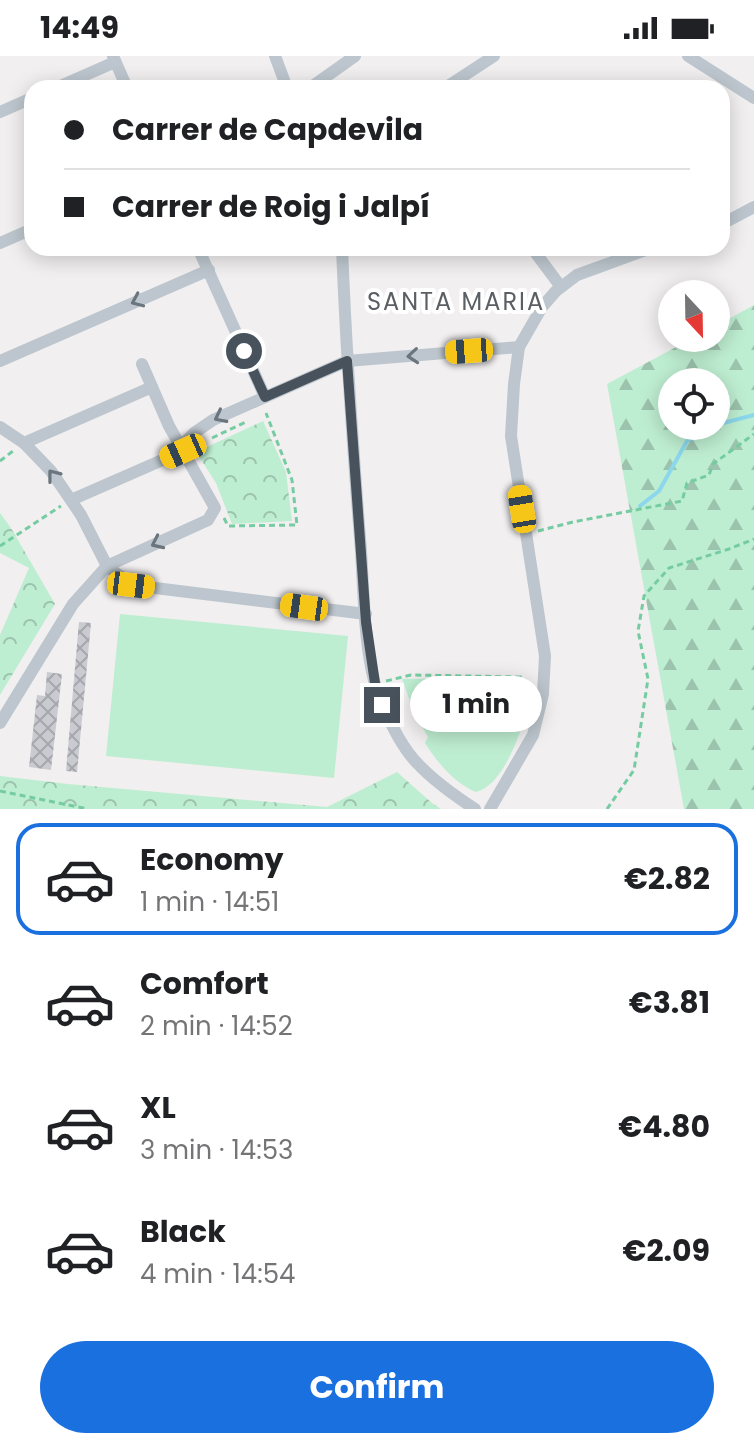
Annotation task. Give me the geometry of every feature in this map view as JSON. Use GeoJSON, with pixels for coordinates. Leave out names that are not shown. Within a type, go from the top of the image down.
{"type":"FeatureCollection","features":[{"type":"Feature","properties":{"kind":"street"},"geometry":{"type":"LineString","coordinates":[[275,56],[284,80]]}},
{"type":"Feature","properties":{"kind":"street"},"geometry":{"type":"LineString","coordinates":[[321,80],[355,56]]}},
{"type":"Feature","properties":{"kind":"street"},"geometry":{"type":"LineString","coordinates":[[457,80],[494,56]]}},
{"type":"Feature","properties":{"kind":"street"},"geometry":{"type":"LineString","coordinates":[[688,56],[726,80]]}},
{"type":"Feature","properties":{"kind":"street"},"geometry":{"type":"LineString","coordinates":[[72,80],[114,59],[123,80]]}},
{"type":"Feature","properties":{"kind":"street"},"geometry":{"type":"LineString","coordinates":[[730,83],[754,98]]}},
{"type":"Feature","properties":{"kind":"street"},"geometry":{"type":"LineString","coordinates":[[0,112],[24,102]]}},
{"type":"Feature","properties":{"kind":"street"},"geometry":{"type":"LineString","coordinates":[[730,220],[754,207]]}},
{"type":"Feature","properties":{"kind":"street"},"geometry":{"type":"LineString","coordinates":[[0,243],[24,232]]}},
{"type":"Feature","properties":{"kind":"street"},"geometry":{"type":"LineString","coordinates":[[202,256],[265,397]]}},
{"type":"Feature","properties":{"kind":"street"},"geometry":{"type":"LineString","coordinates":[[342,256],[366,614],[375,683],[382,705],[416,763],[475,809]]}},
{"type":"Feature","properties":{"kind":"street"},"geometry":{"type":"LineString","coordinates":[[538,256],[561,287]]}},
{"type":"Feature","properties":{"kind":"street"},"geometry":{"type":"LineString","coordinates":[[490,809],[533,735],[543,694],[545,656],[511,436],[519,347],[542,307],[561,287],[577,275],[629,256]]}},
{"type":"Feature","properties":{"kind":"street"},"geometry":{"type":"LineString","coordinates":[[0,361],[209,270]]}},
{"type":"Feature","properties":{"kind":"street"},"geometry":{"type":"LineString","coordinates":[[71,500],[182,448],[194,433],[213,420],[347,361],[519,347]]}},
{"type":"Feature","properties":{"kind":"street"},"geometry":{"type":"LineString","coordinates":[[0,723],[73,604],[107,566],[208,520],[215,508],[169,426],[142,364]]}},
{"type":"Feature","properties":{"kind":"street"},"geometry":{"type":"LineString","coordinates":[[24,443],[152,387]]}},
{"type":"Feature","properties":{"kind":"street"},"geometry":{"type":"LineString","coordinates":[[0,427],[24,443],[51,471],[81,515],[107,566],[131,585],[366,614]]}},
{"type":"Feature","properties":{"kind":"path"},"geometry":{"type":"LineString","coordinates":[[222,514],[228,526],[297,525],[292,480],[266,412]]}},
{"type":"Feature","properties":{"kind":"path"},"geometry":{"type":"LineString","coordinates":[[203,442],[253,418]]}},
{"type":"Feature","properties":{"kind":"path"},"geometry":{"type":"LineString","coordinates":[[526,534],[682,501],[687,483],[709,475],[713,464],[754,434]]}},
{"type":"Feature","properties":{"kind":"path"},"geometry":{"type":"LineString","coordinates":[[0,546],[71,500]]}},
{"type":"Feature","properties":{"kind":"path"},"geometry":{"type":"LineString","coordinates":[[607,809],[634,770],[648,679],[638,631],[644,596],[669,568],[754,539]]}},
{"type":"Feature","properties":{"kind":"path"},"geometry":{"type":"LineString","coordinates":[[375,683],[411,675],[521,677],[543,694]]}},
{"type":"Feature","properties":{"kind":"path"},"geometry":{"type":"LineString","coordinates":[[0,791],[88,809]]}},
{"type":"Feature","properties":{"kind":"green space"},"geometry":{"type":"Polygon","coordinates":[[[754,305],[754,809],[684,809],[607,384],[667,352],[730,352],[730,318],[754,305]]]}},
{"type":"Feature","properties":{"kind":"green space"},"geometry":{"type":"Polygon","coordinates":[[[263,421],[286,472],[292,521],[232,524],[216,483],[196,452],[263,421]]]}},
{"type":"Feature","properties":{"kind":"green space"},"geometry":{"type":"Polygon","coordinates":[[[0,513],[55,604],[0,695],[0,635],[29,568],[0,553],[0,513]]]}},
{"type":"Feature","properties":{"kind":"green space"},"geometry":{"type":"Polygon","coordinates":[[[120,614],[348,636],[334,778],[106,756],[120,614]]]}},
{"type":"Feature","properties":{"kind":"green space"},"geometry":{"type":"Polygon","coordinates":[[[501,677],[522,682],[531,692],[519,734],[505,765],[487,787],[476,792],[454,778],[429,750],[425,743],[428,737],[413,710],[402,679],[501,677]]]}},
{"type":"Feature","properties":{"kind":"green space"},"geometry":{"type":"Polygon","coordinates":[[[397,772],[441,809],[0,809],[0,776],[327,807],[397,772]]]}},
{"type":"Feature","properties":{"kind":"building"},"geometry":{"type":"Polygon","coordinates":[[[79,622],[91,623],[77,772],[66,771],[79,622]]]}},
{"type":"Feature","properties":{"kind":"building"},"geometry":{"type":"Polygon","coordinates":[[[47,672],[62,674],[51,770],[29,767],[37,695],[45,696],[47,672]]]}},
{"type":"Feature","properties":{"kind":"waterway"},"geometry":{"type":"LineString","coordinates":[[730,421],[754,415]]}},
{"type":"Feature","properties":{"kind":"waterway"},"geometry":{"type":"LineString","coordinates":[[640,506],[659,491],[689,440]]}},
{"type":"Feature","properties":{"kind":"district","name":"SANTA MARIA"},"geometry":{"type":"Point","coordinates":[456,302]}},
{"type":"Feature","properties":{"kind":"route"},"geometry":{"type":"LineString","coordinates":[[244,351],[265,397],[347,361],[366,622],[375,683],[382,705]]}}]}
